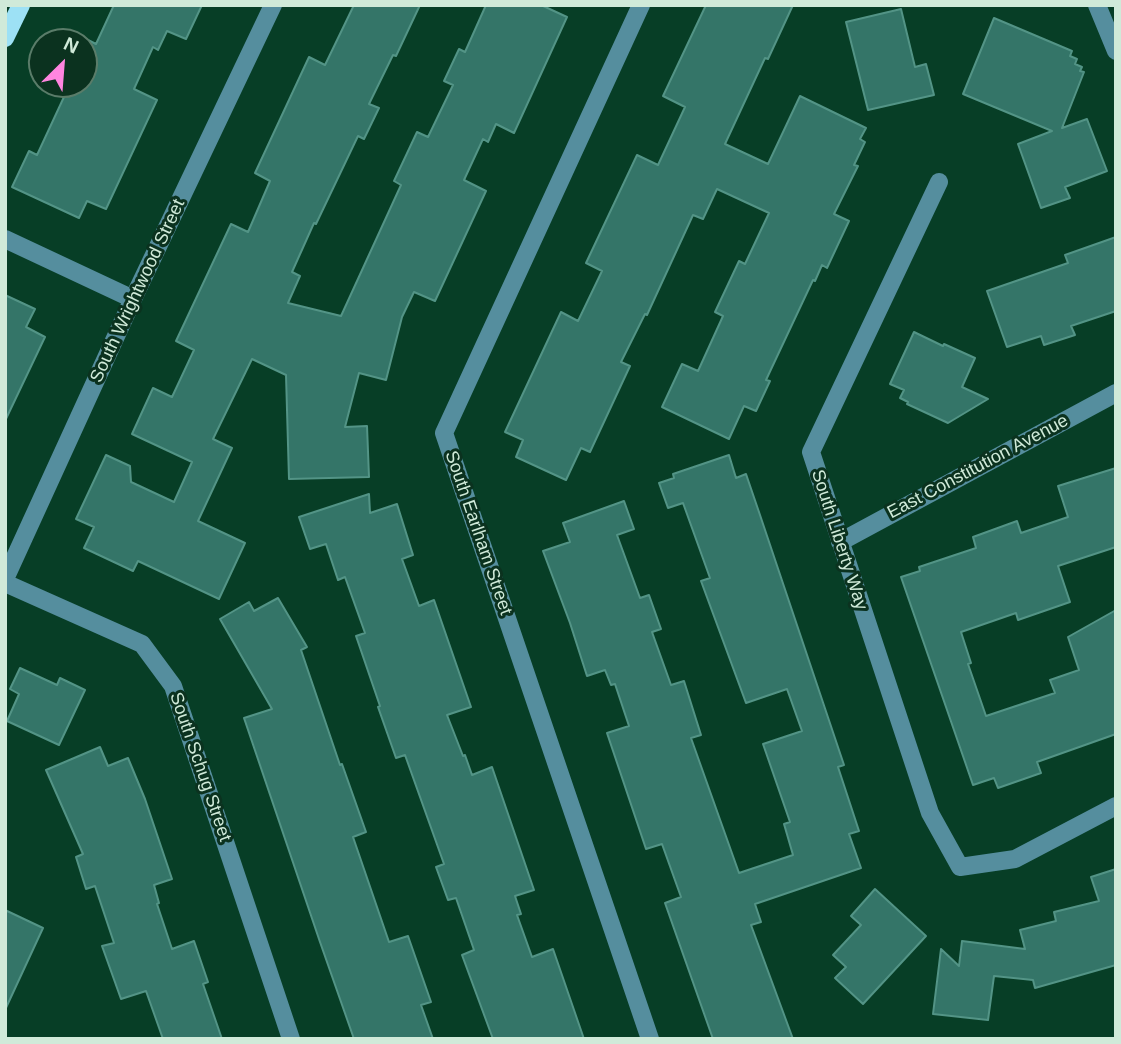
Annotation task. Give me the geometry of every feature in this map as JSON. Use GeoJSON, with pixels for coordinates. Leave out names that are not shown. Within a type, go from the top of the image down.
{"type":"FeatureCollection","features":[{"type":"Feature","properties":{"kind":"main road"},"geometry":{"type":"LineString","coordinates":[[5,38],[21,5]]}},
{"type":"Feature","properties":{"kind":"street","name":"South Wrightwood Street"},"geometry":{"type":"LineString","coordinates":[[5,581],[133,299],[273,5]]}},
{"type":"Feature","properties":{"kind":"street","name":"South Earlham Street"},"geometry":{"type":"LineString","coordinates":[[641,5],[444,433],[650,1039]]}},
{"type":"Feature","properties":{"kind":"street"},"geometry":{"type":"LineString","coordinates":[[1097,5],[1116,51]]}},
{"type":"Feature","properties":{"kind":"street","name":"South Liberty Way"},"geometry":{"type":"LineString","coordinates":[[939,181],[811,452],[930,813],[960,867],[1015,859],[1116,806]]}},
{"type":"Feature","properties":{"kind":"street"},"geometry":{"type":"LineString","coordinates":[[5,239],[133,299]]}},
{"type":"Feature","properties":{"kind":"street","name":"East Constitution Avenue"},"geometry":{"type":"LineString","coordinates":[[840,542],[1116,393]]}},
{"type":"Feature","properties":{"kind":"street","name":"South Schug Street"},"geometry":{"type":"LineString","coordinates":[[5,581],[142,644],[173,686],[291,1039]]}},
{"type":"Feature","properties":{"kind":"building"},"geometry":{"type":"Polygon","coordinates":[[[114,5],[202,5],[186,39],[167,31],[158,50],[153,47],[134,89],[157,100],[106,209],[87,201],[79,218],[12,187],[29,151],[37,155],[63,98],[98,98],[98,40],[114,5]]]}},
{"type":"Feature","properties":{"kind":"building"},"geometry":{"type":"Polygon","coordinates":[[[354,5],[420,5],[369,104],[379,108],[364,139],[358,136],[292,272],[300,276],[288,303],[341,316],[401,185],[394,181],[417,132],[428,137],[453,85],[444,81],[459,49],[465,52],[486,5],[541,5],[567,17],[514,133],[496,124],[488,142],[483,139],[464,180],[486,191],[435,301],[414,292],[402,317],[386,380],[359,373],[345,427],[367,426],[369,477],[289,479],[286,375],[252,359],[213,439],[232,448],[198,521],[245,543],[219,599],[138,561],[133,571],[84,548],[94,527],[76,519],[106,455],[130,466],[131,482],[174,502],[192,462],[132,434],[153,388],[172,397],[194,350],[176,341],[231,224],[248,232],[270,181],[255,173],[309,57],[325,65],[354,5]]]}},
{"type":"Feature","properties":{"kind":"building"},"geometry":{"type":"Polygon","coordinates":[[[706,5],[793,5],[725,144],[768,164],[800,96],[866,128],[860,139],[865,142],[854,165],[858,166],[834,214],[849,221],[827,268],[822,265],[815,281],[813,280],[766,380],[770,381],[756,411],[744,406],[729,439],[662,407],[682,364],[698,371],[723,316],[715,312],[739,261],[745,264],[769,213],[717,189],[703,219],[693,215],[647,315],[645,314],[621,362],[630,366],[590,452],[581,448],[566,480],[516,457],[523,440],[505,432],[561,312],[578,321],[602,271],[586,263],[637,155],[658,165],[685,107],[663,96],[706,5]]]}},
{"type":"Feature","properties":{"kind":"building"},"geometry":{"type":"Polygon","coordinates":[[[901,9],[915,67],[926,64],[934,95],[868,110],[846,22],[901,9]]]}},
{"type":"Feature","properties":{"kind":"building"},"geometry":{"type":"Polygon","coordinates":[[[994,18],[1072,51],[1070,56],[1077,59],[1075,64],[1082,67],[1080,71],[1084,72],[1062,128],[1087,119],[1107,171],[1065,187],[1070,198],[1041,208],[1018,144],[1052,131],[963,94],[994,18]]]}},
{"type":"Feature","properties":{"kind":"building"},"geometry":{"type":"Polygon","coordinates":[[[1116,237],[1116,311],[1071,326],[1075,335],[1044,345],[1041,336],[1007,347],[987,291],[1068,263],[1065,255],[1116,237]]]}},
{"type":"Feature","properties":{"kind":"building"},"geometry":{"type":"Polygon","coordinates":[[[5,295],[35,309],[26,327],[45,337],[5,421],[5,295]]]}},
{"type":"Feature","properties":{"kind":"building"},"geometry":{"type":"Polygon","coordinates":[[[914,332],[975,358],[962,387],[988,399],[948,423],[900,398],[904,390],[890,384],[914,332]]]}},
{"type":"Feature","properties":{"kind":"building"},"geometry":{"type":"Polygon","coordinates":[[[729,455],[736,478],[746,474],[844,765],[838,767],[859,831],[849,834],[861,868],[755,904],[761,922],[751,925],[793,1039],[713,1039],[665,903],[681,897],[662,844],[646,849],[607,733],[629,726],[615,684],[611,685],[605,670],[587,676],[543,551],[570,542],[563,523],[624,501],[634,529],[617,535],[640,598],[649,595],[661,629],[652,632],[671,685],[684,681],[701,735],[691,738],[739,873],[793,855],[784,824],[790,822],[763,744],[802,731],[787,689],[746,703],[701,581],[710,578],[683,503],[668,508],[659,483],[674,478],[673,474],[729,455]]]}},
{"type":"Feature","properties":{"kind":"building"},"geometry":{"type":"Polygon","coordinates":[[[1116,468],[1116,547],[1058,566],[1070,602],[1018,620],[1016,613],[961,632],[971,663],[968,664],[986,716],[1055,693],[1050,680],[1079,670],[1068,637],[1116,610],[1116,734],[1037,762],[1041,773],[998,788],[994,778],[973,785],[901,577],[920,571],[919,567],[976,548],[973,537],[1017,521],[1021,533],[1068,517],[1058,486],[1116,468]]]}},
{"type":"Feature","properties":{"kind":"building"},"geometry":{"type":"Polygon","coordinates":[[[369,494],[370,513],[397,504],[413,555],[402,559],[419,606],[434,600],[471,707],[447,715],[472,775],[492,767],[534,890],[515,896],[521,914],[517,915],[532,957],[553,949],[584,1039],[493,1039],[462,955],[474,950],[456,898],[448,900],[436,867],[444,864],[405,755],[396,758],[378,707],[380,706],[356,636],[365,633],[345,577],[338,580],[326,544],[310,549],[299,517],[369,494]]]}},
{"type":"Feature","properties":{"kind":"building"},"geometry":{"type":"Polygon","coordinates":[[[278,598],[307,647],[301,650],[366,832],[353,837],[389,942],[408,936],[431,1002],[421,1005],[433,1039],[354,1039],[244,718],[272,709],[220,619],[249,602],[254,611],[278,598]]]}},
{"type":"Feature","properties":{"kind":"building"},"geometry":{"type":"Polygon","coordinates":[[[20,668],[57,685],[60,678],[85,690],[59,745],[7,721],[19,694],[10,689],[20,668]]]}},
{"type":"Feature","properties":{"kind":"building"},"geometry":{"type":"Polygon","coordinates":[[[100,747],[108,766],[128,758],[172,879],[154,885],[159,903],[157,904],[172,949],[194,941],[208,982],[203,984],[222,1039],[163,1039],[146,991],[121,999],[102,946],[114,943],[95,886],[86,889],[76,857],[83,854],[46,770],[100,747]]]}},
{"type":"Feature","properties":{"kind":"building"},"geometry":{"type":"Polygon","coordinates":[[[1116,869],[1116,965],[1035,988],[1033,980],[994,976],[988,1020],[933,1014],[941,949],[959,966],[962,941],[1025,949],[1020,930],[1056,921],[1054,912],[1099,901],[1091,877],[1116,869]]]}},
{"type":"Feature","properties":{"kind":"building"},"geometry":{"type":"Polygon","coordinates":[[[875,889],[926,936],[863,1004],[835,978],[846,967],[833,955],[861,925],[851,916],[875,889]]]}},
{"type":"Feature","properties":{"kind":"building"},"geometry":{"type":"Polygon","coordinates":[[[5,910],[43,928],[5,1010],[5,910]]]}}]}
